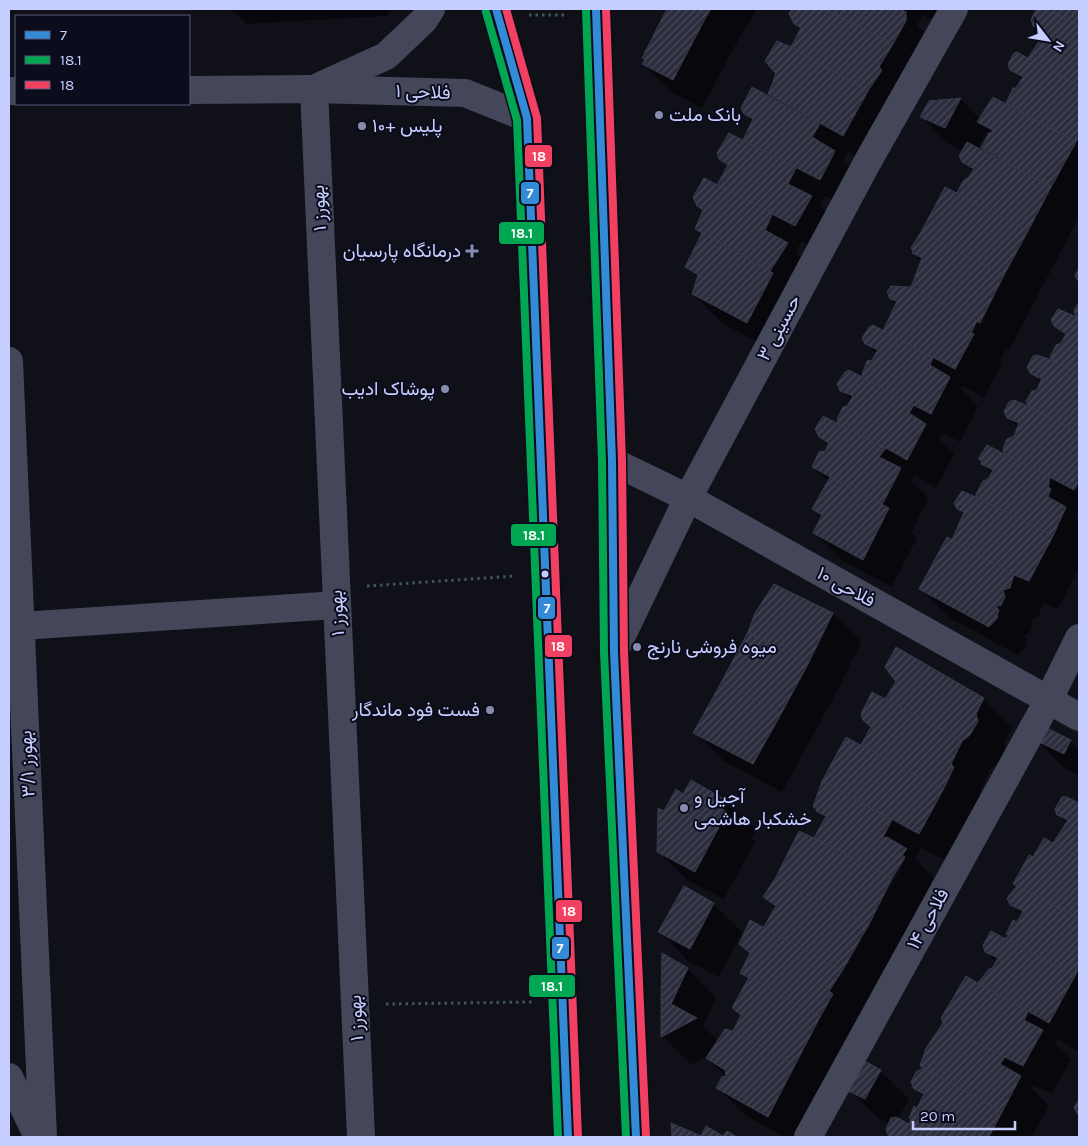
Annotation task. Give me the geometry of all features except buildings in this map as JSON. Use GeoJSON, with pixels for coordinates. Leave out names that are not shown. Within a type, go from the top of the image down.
{"type":"FeatureCollection","features":[{"type":"Feature","properties":{"kind":"main road"},"geometry":{"type":"LineString","coordinates":[[498,12],[527,118],[568,1137]]}},
{"type":"Feature","properties":{"kind":"main road"},"geometry":{"type":"LineString","coordinates":[[596,12],[612,460],[614,652],[636,1137]]}},
{"type":"Feature","properties":{"kind":"street","name":"فلاحی ۱"},"geometry":{"type":"LineString","coordinates":[[314,89],[386,56],[424,20],[431,9]]}},
{"type":"Feature","properties":{"kind":"street","name":"حسینی ۳"},"geometry":{"type":"LineString","coordinates":[[614,652],[688,498],[868,161],[954,9]]}},
{"type":"Feature","properties":{"kind":"street","name":"فلاحی ۱"},"geometry":{"type":"LineString","coordinates":[[190,90],[314,89],[465,93],[527,118]]}},
{"type":"Feature","properties":{"kind":"street","name":"بهورز ۱"},"geometry":{"type":"LineString","coordinates":[[314,89],[361,1137]]}},
{"type":"Feature","properties":{"kind":"street","name":"بهورز ۳/۱"},"geometry":{"type":"LineString","coordinates":[[9,361],[44,1137]]}},
{"type":"Feature","properties":{"kind":"street","name":"فلاحی ۱۰"},"geometry":{"type":"LineString","coordinates":[[612,460],[688,498],[1079,717]]}},
{"type":"Feature","properties":{"kind":"street"},"geometry":{"type":"LineString","coordinates":[[21,626],[337,596]]}},
{"type":"Feature","properties":{"kind":"street","name":"فلاحی ۱۴"},"geometry":{"type":"LineString","coordinates":[[808,1137],[1048,701],[1079,638]]}},
{"type":"Feature","properties":{"kind":"street"},"geometry":{"type":"LineString","coordinates":[[9,1077],[38,1137]]}},
{"type":"Feature","properties":{"kind":"path"},"geometry":{"type":"LineString","coordinates":[[498,12],[596,12]]}},
{"type":"Feature","properties":{"kind":"path"},"geometry":{"type":"LineString","coordinates":[[337,596],[545,574]]}},
{"type":"Feature","properties":{"kind":"path"},"geometry":{"type":"LineString","coordinates":[[355,1005],[562,1002]]}},
{"type":"Feature","properties":{"kind":"transit line","name":"7"},"geometry":{"type":"LineString","coordinates":[[496,9],[527,118],[568,1137]]}},
{"type":"Feature","properties":{"kind":"transit line","name":"18"},"geometry":{"type":"LineString","coordinates":[[506,9],[537,118],[578,1137]]}},
{"type":"Feature","properties":{"kind":"transit line","name":"18.1"},"geometry":{"type":"LineString","coordinates":[[586,9],[602,461],[604,652],[626,1137]]}},
{"type":"Feature","properties":{"kind":"transit line","name":"7"},"geometry":{"type":"LineString","coordinates":[[596,9],[612,461],[614,652],[636,1137]]}},
{"type":"Feature","properties":{"kind":"transit line","name":"18"},"geometry":{"type":"LineString","coordinates":[[606,9],[622,461],[624,652],[646,1137]]}},
{"type":"Feature","properties":{"kind":"transit line","name":"18.1"},"geometry":{"type":"LineString","coordinates":[[486,12],[517,120],[558,1137]]}},
{"type":"Feature","properties":{"kind":"place","name":"بانک ملت"},"geometry":{"type":"Point","coordinates":[659,115]}},
{"type":"Feature","properties":{"kind":"place","name":"پلیس +۱۰"},"geometry":{"type":"Point","coordinates":[362,126]}},
{"type":"Feature","properties":{"kind":"place","name":"درمانگاه پارسیان"},"geometry":{"type":"Point","coordinates":[472,251]}},
{"type":"Feature","properties":{"kind":"place","name":"پوشاک ادیب"},"geometry":{"type":"Point","coordinates":[445,389]}},
{"type":"Feature","properties":{"kind":"place","name":"میوه فروشی نارنج"},"geometry":{"type":"Point","coordinates":[637,647]}},
{"type":"Feature","properties":{"kind":"place","name":"فست فود ماندگار"},"geometry":{"type":"Point","coordinates":[490,710]}},
{"type":"Feature","properties":{"kind":"place","name":"آجیل و خشکبار هاشمی"},"geometry":{"type":"Point","coordinates":[684,808]}}]}
